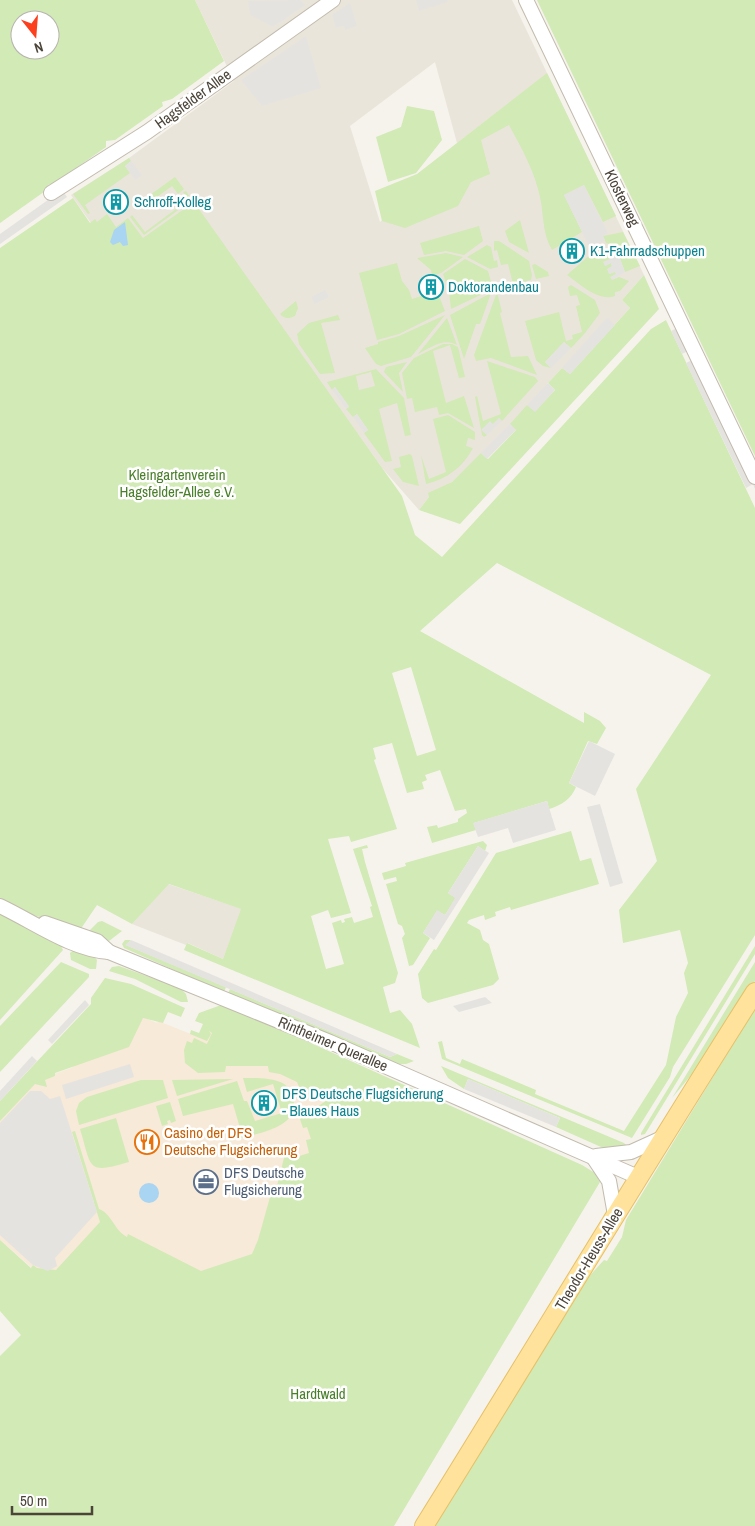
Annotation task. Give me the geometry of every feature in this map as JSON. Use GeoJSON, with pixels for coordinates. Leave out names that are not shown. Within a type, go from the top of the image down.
{"type":"FeatureCollection","features":[{"type":"Feature","properties":{"kind":"main road","name":"Theodor-Heuss-Allee"},"geometry":{"type":"LineString","coordinates":[[424,1526],[638,1177],[755,992]]}},
{"type":"Feature","properties":{"kind":"street","name":"Hagsfelder Allee"},"geometry":{"type":"LineString","coordinates":[[51,193],[133,141],[333,0]]}},
{"type":"Feature","properties":{"kind":"street","name":"Klosterweg"},"geometry":{"type":"LineString","coordinates":[[526,0],[755,477]]}},
{"type":"Feature","properties":{"kind":"street","name":"Rintheimer Querallee"},"geometry":{"type":"LineString","coordinates":[[0,906],[30,919],[60,938],[93,951],[109,952],[312,1034],[638,1177]]}},
{"type":"Feature","properties":{"kind":"street"},"geometry":{"type":"LineString","coordinates":[[615,1215],[609,1181],[592,1156],[631,1152],[664,1137]]}},
{"type":"Feature","properties":{"kind":"shaded area"},"geometry":{"type":"Polygon","coordinates":[[[195,0],[512,0],[644,275],[622,300],[630,308],[570,374],[562,368],[548,383],[516,430],[481,454],[452,482],[429,497],[419,510],[383,469],[273,316],[118,261],[71,195],[129,158],[234,81],[195,0]],[[435,62],[350,126],[380,222],[539,80],[457,143],[435,62]]]}},
{"type":"Feature","properties":{"kind":"shaded area"},"geometry":{"type":"Polygon","coordinates":[[[300,0],[305,5],[273,27],[250,15],[248,1],[300,0]]]}},
{"type":"Feature","properties":{"kind":"shaded area"},"geometry":{"type":"Polygon","coordinates":[[[416,0],[447,0],[448,2],[419,11],[416,0]]]}},
{"type":"Feature","properties":{"kind":"shaded area"},"geometry":{"type":"Polygon","coordinates":[[[350,3],[357,26],[345,30],[344,26],[336,28],[332,15],[350,3]]]}},
{"type":"Feature","properties":{"kind":"shaded area"},"geometry":{"type":"Polygon","coordinates":[[[306,36],[321,88],[262,106],[241,80],[306,36]]]}},
{"type":"Feature","properties":{"kind":"shaded area"},"geometry":{"type":"Polygon","coordinates":[[[131,161],[142,175],[135,180],[125,166],[131,161]]]}},
{"type":"Feature","properties":{"kind":"shaded area"},"geometry":{"type":"Polygon","coordinates":[[[584,185],[608,233],[603,236],[605,240],[590,248],[564,195],[584,185]]]}},
{"type":"Feature","properties":{"kind":"shaded area"},"geometry":{"type":"Polygon","coordinates":[[[62,190],[67,197],[0,244],[0,234],[62,190]]]}},
{"type":"Feature","properties":{"kind":"shaded area"},"geometry":{"type":"Polygon","coordinates":[[[615,245],[625,272],[612,280],[610,277],[616,274],[615,272],[609,274],[607,269],[612,266],[611,263],[605,266],[603,262],[610,259],[607,249],[615,245]]]}},
{"type":"Feature","properties":{"kind":"shaded area"},"geometry":{"type":"Polygon","coordinates":[[[325,290],[329,297],[315,304],[311,297],[325,290]]]}},
{"type":"Feature","properties":{"kind":"shaded area"},"geometry":{"type":"Polygon","coordinates":[[[607,318],[615,325],[570,374],[562,368],[607,318]]]}},
{"type":"Feature","properties":{"kind":"shaded area"},"geometry":{"type":"Polygon","coordinates":[[[683,325],[755,477],[755,489],[753,484],[746,488],[686,363],[692,360],[688,351],[682,354],[671,331],[683,325]]]}},
{"type":"Feature","properties":{"kind":"shaded area"},"geometry":{"type":"Polygon","coordinates":[[[564,342],[571,348],[551,368],[545,362],[564,342]]]}},
{"type":"Feature","properties":{"kind":"shaded area"},"geometry":{"type":"Polygon","coordinates":[[[548,383],[555,390],[535,412],[527,405],[548,383]]]}},
{"type":"Feature","properties":{"kind":"shaded area"},"geometry":{"type":"Polygon","coordinates":[[[335,387],[349,406],[346,409],[332,390],[335,387]]]}},
{"type":"Feature","properties":{"kind":"shaded area"},"geometry":{"type":"Polygon","coordinates":[[[357,414],[368,430],[364,433],[353,417],[357,414]]]}},
{"type":"Feature","properties":{"kind":"shaded area"},"geometry":{"type":"Polygon","coordinates":[[[499,418],[502,421],[487,435],[481,430],[490,421],[493,424],[499,418]]]}},
{"type":"Feature","properties":{"kind":"shaded area"},"geometry":{"type":"Polygon","coordinates":[[[510,424],[516,430],[487,459],[481,453],[510,424]]]}},
{"type":"Feature","properties":{"kind":"shaded area"},"geometry":{"type":"Polygon","coordinates":[[[589,741],[615,754],[595,796],[569,783],[589,741]]]}},
{"type":"Feature","properties":{"kind":"shaded area"},"geometry":{"type":"Polygon","coordinates":[[[547,801],[556,830],[513,843],[508,828],[478,837],[473,823],[547,801]]]}},
{"type":"Feature","properties":{"kind":"shaded area"},"geometry":{"type":"Polygon","coordinates":[[[600,804],[623,883],[610,887],[587,807],[600,804]]]}},
{"type":"Feature","properties":{"kind":"shaded area"},"geometry":{"type":"Polygon","coordinates":[[[478,846],[489,853],[434,940],[423,933],[437,910],[445,915],[455,898],[448,893],[478,846]]]}},
{"type":"Feature","properties":{"kind":"shaded area"},"geometry":{"type":"Polygon","coordinates":[[[168,884],[242,909],[223,959],[188,943],[186,945],[132,924],[168,884]]]}},
{"type":"Feature","properties":{"kind":"shaded area"},"geometry":{"type":"Polygon","coordinates":[[[131,940],[397,1054],[390,1057],[125,945],[131,940]]]}},
{"type":"Feature","properties":{"kind":"shaded area"},"geometry":{"type":"Polygon","coordinates":[[[485,997],[492,1003],[459,1012],[453,1006],[485,997]]]}},
{"type":"Feature","properties":{"kind":"shaded area"},"geometry":{"type":"Polygon","coordinates":[[[85,1000],[89,1005],[52,1044],[48,1040],[85,1000]]]}},
{"type":"Feature","properties":{"kind":"shaded area"},"geometry":{"type":"Polygon","coordinates":[[[143,1017],[201,1038],[206,1025],[346,1086],[265,1273],[48,1282],[0,1240],[0,1111],[41,1067],[45,1079],[55,1076],[54,1074],[71,1068],[143,1017]]]}},
{"type":"Feature","properties":{"kind":"shaded area"},"geometry":{"type":"Polygon","coordinates":[[[32,1056],[37,1061],[0,1101],[0,1091],[32,1056]]]}},
{"type":"Feature","properties":{"kind":"shaded area"},"geometry":{"type":"Polygon","coordinates":[[[130,1064],[134,1077],[66,1099],[62,1085],[130,1064]]]}},
{"type":"Feature","properties":{"kind":"shaded area"},"geometry":{"type":"Polygon","coordinates":[[[468,1079],[560,1118],[556,1127],[464,1089],[468,1079]]]}},
{"type":"Feature","properties":{"kind":"shaded area"},"geometry":{"type":"Polygon","coordinates":[[[30,1091],[41,1091],[50,1099],[60,1096],[97,1212],[55,1258],[57,1266],[48,1271],[33,1265],[0,1235],[0,1123],[30,1091]]]}},
{"type":"Feature","properties":{"kind":"green space"},"geometry":{"type":"Polygon","coordinates":[[[0,0],[195,0],[224,61],[172,99],[162,102],[163,106],[115,140],[106,141],[106,147],[56,182],[48,185],[48,189],[0,223],[0,0]]]}},
{"type":"Feature","properties":{"kind":"green space"},"geometry":{"type":"Polygon","coordinates":[[[537,0],[755,0],[755,456],[537,0]]]}},
{"type":"Feature","properties":{"kind":"green space"},"geometry":{"type":"Polygon","coordinates":[[[547,73],[616,216],[603,222],[584,185],[564,195],[582,232],[552,250],[545,231],[535,178],[509,125],[481,140],[490,174],[471,182],[458,206],[405,228],[382,221],[375,191],[417,174],[547,73]]]}},
{"type":"Feature","properties":{"kind":"green space"},"geometry":{"type":"Polygon","coordinates":[[[407,106],[434,111],[442,140],[416,173],[388,182],[376,137],[401,127],[407,106]]]}},
{"type":"Feature","properties":{"kind":"green space"},"geometry":{"type":"Polygon","coordinates":[[[129,158],[131,161],[125,166],[130,173],[85,205],[90,213],[88,214],[73,194],[129,158]]]}},
{"type":"Feature","properties":{"kind":"green space"},"geometry":{"type":"Polygon","coordinates":[[[175,177],[184,189],[178,194],[172,186],[146,205],[143,200],[175,177]]]}},
{"type":"Feature","properties":{"kind":"green space"},"geometry":{"type":"Polygon","coordinates":[[[186,191],[192,200],[144,235],[130,217],[132,215],[145,232],[184,203],[183,200],[187,197],[183,192],[186,191]]]}},
{"type":"Feature","properties":{"kind":"green space","name":"Kleingartenverein Hagsfelder-Allee e.V."},"geometry":{"type":"Polygon","coordinates":[[[73,198],[90,223],[95,219],[97,222],[107,214],[116,227],[128,218],[143,238],[194,202],[402,496],[415,535],[442,557],[651,329],[666,320],[755,508],[755,935],[673,1067],[670,1077],[632,1138],[442,1059],[438,1042],[442,1041],[446,1058],[460,1064],[462,1059],[536,1090],[535,1094],[624,1131],[666,1065],[676,1017],[688,993],[684,973],[688,963],[680,930],[623,943],[619,910],[657,861],[636,789],[711,675],[497,563],[420,631],[584,723],[584,712],[600,721],[606,728],[597,744],[588,741],[569,783],[576,787],[572,795],[558,806],[549,809],[547,801],[474,823],[476,830],[432,843],[427,827],[437,825],[438,828],[458,822],[458,819],[467,813],[466,809],[455,811],[440,770],[425,775],[427,780],[422,782],[424,789],[407,793],[392,743],[373,748],[376,759],[374,760],[397,829],[351,842],[349,836],[328,839],[351,913],[331,918],[328,910],[311,916],[326,969],[344,964],[332,923],[341,920],[342,923],[345,922],[344,919],[352,917],[354,923],[373,917],[370,907],[372,906],[353,849],[367,845],[368,848],[362,849],[365,862],[398,973],[395,983],[383,987],[390,1013],[400,1010],[412,1024],[420,1048],[184,950],[187,943],[223,959],[241,909],[169,884],[132,924],[97,905],[80,930],[27,913],[0,900],[0,248],[73,198]],[[411,667],[392,673],[417,756],[436,750],[411,667]]]}},
{"type":"Feature","properties":{"kind":"green space"},"geometry":{"type":"Polygon","coordinates":[[[520,220],[529,253],[509,242],[505,231],[520,220]]]}},
{"type":"Feature","properties":{"kind":"green space"},"geometry":{"type":"Polygon","coordinates":[[[479,226],[483,241],[464,255],[446,251],[424,255],[420,243],[479,226]]]}},
{"type":"Feature","properties":{"kind":"green space"},"geometry":{"type":"Polygon","coordinates":[[[623,232],[640,266],[625,272],[615,245],[606,243],[603,236],[623,232]]]}},
{"type":"Feature","properties":{"kind":"green space"},"geometry":{"type":"Polygon","coordinates":[[[494,241],[499,241],[529,261],[532,275],[531,280],[513,284],[508,264],[501,265],[497,250],[494,251],[494,241]]]}},
{"type":"Feature","properties":{"kind":"green space"},"geometry":{"type":"Polygon","coordinates":[[[487,245],[491,247],[494,261],[497,260],[498,267],[490,269],[467,257],[487,245]]]}},
{"type":"Feature","properties":{"kind":"green space"},"geometry":{"type":"Polygon","coordinates":[[[600,246],[607,249],[610,259],[605,266],[611,263],[610,274],[615,271],[616,274],[612,280],[619,277],[629,281],[620,291],[615,292],[615,296],[602,297],[583,287],[567,275],[600,246]]]}},
{"type":"Feature","properties":{"kind":"green space"},"geometry":{"type":"Polygon","coordinates":[[[446,253],[463,257],[441,273],[432,276],[431,270],[417,258],[446,253]]]}},
{"type":"Feature","properties":{"kind":"green space"},"geometry":{"type":"Polygon","coordinates":[[[465,259],[488,271],[493,289],[451,309],[449,292],[443,274],[465,259]]]}},
{"type":"Feature","properties":{"kind":"green space"},"geometry":{"type":"Polygon","coordinates":[[[397,263],[402,281],[409,290],[412,299],[437,291],[445,311],[399,334],[377,340],[359,273],[397,263]]]}},
{"type":"Feature","properties":{"kind":"green space"},"geometry":{"type":"Polygon","coordinates":[[[535,264],[548,272],[549,276],[536,279],[532,265],[535,264]]]}},
{"type":"Feature","properties":{"kind":"green space"},"geometry":{"type":"Polygon","coordinates":[[[644,275],[659,309],[460,524],[419,510],[429,497],[428,493],[452,482],[481,453],[488,459],[516,430],[510,424],[527,405],[535,411],[555,390],[548,383],[562,368],[570,374],[630,308],[622,300],[644,275]]]}},
{"type":"Feature","properties":{"kind":"green space"},"geometry":{"type":"Polygon","coordinates":[[[571,285],[595,300],[600,313],[571,348],[564,342],[545,362],[551,368],[543,366],[536,360],[525,321],[559,312],[566,341],[573,339],[572,335],[582,332],[576,306],[580,305],[577,295],[570,296],[568,287],[571,285]]]}},
{"type":"Feature","properties":{"kind":"green space"},"geometry":{"type":"Polygon","coordinates":[[[497,292],[511,357],[528,356],[537,375],[491,358],[476,361],[474,355],[497,292]]]}},
{"type":"Feature","properties":{"kind":"green space"},"geometry":{"type":"Polygon","coordinates":[[[491,293],[480,324],[476,324],[464,359],[450,315],[491,293]]]}},
{"type":"Feature","properties":{"kind":"green space"},"geometry":{"type":"Polygon","coordinates":[[[296,301],[298,308],[295,316],[287,318],[280,314],[296,301]]]}},
{"type":"Feature","properties":{"kind":"green space"},"geometry":{"type":"Polygon","coordinates":[[[338,315],[340,320],[321,323],[335,373],[320,374],[299,344],[297,334],[309,323],[338,315]]]}},
{"type":"Feature","properties":{"kind":"green space"},"geometry":{"type":"Polygon","coordinates":[[[445,315],[411,357],[381,366],[376,364],[365,348],[399,336],[445,315]]]}},
{"type":"Feature","properties":{"kind":"green space"},"geometry":{"type":"Polygon","coordinates":[[[447,318],[457,345],[447,342],[442,343],[418,354],[447,318]]]}},
{"type":"Feature","properties":{"kind":"green space"},"geometry":{"type":"Polygon","coordinates":[[[443,344],[452,344],[458,347],[465,377],[459,378],[450,345],[433,351],[446,403],[464,396],[474,428],[448,413],[439,415],[437,407],[415,412],[412,398],[407,399],[402,373],[414,358],[443,344]]]}},
{"type":"Feature","properties":{"kind":"green space"},"geometry":{"type":"Polygon","coordinates":[[[487,361],[535,377],[538,381],[502,421],[499,418],[493,424],[482,429],[487,435],[484,437],[482,435],[475,397],[477,396],[483,421],[501,414],[487,361]]]}},
{"type":"Feature","properties":{"kind":"green space"},"geometry":{"type":"Polygon","coordinates":[[[407,362],[399,373],[403,392],[384,372],[386,367],[407,362]]]}},
{"type":"Feature","properties":{"kind":"green space"},"geometry":{"type":"Polygon","coordinates":[[[376,369],[404,398],[411,435],[405,436],[397,403],[379,409],[392,461],[385,462],[364,433],[368,430],[357,414],[353,417],[346,409],[349,407],[335,387],[332,390],[327,382],[376,369]],[[371,372],[356,376],[359,390],[375,386],[371,372]]]}},
{"type":"Feature","properties":{"kind":"green space"},"geometry":{"type":"Polygon","coordinates":[[[448,415],[475,432],[475,440],[468,438],[466,446],[473,448],[454,471],[441,479],[426,484],[421,455],[429,479],[446,472],[433,419],[448,415]]]}},
{"type":"Feature","properties":{"kind":"green space"},"geometry":{"type":"Polygon","coordinates":[[[410,454],[419,486],[403,482],[393,469],[401,467],[399,457],[410,454]]]}},
{"type":"Feature","properties":{"kind":"green space"},"geometry":{"type":"Polygon","coordinates":[[[571,831],[580,861],[591,858],[599,884],[511,910],[510,907],[495,912],[496,916],[485,920],[484,915],[469,920],[467,923],[480,930],[483,940],[489,944],[499,979],[493,985],[428,1003],[422,998],[418,974],[434,949],[436,950],[496,853],[571,831]]]}},
{"type":"Feature","properties":{"kind":"green space"},"geometry":{"type":"Polygon","coordinates":[[[483,841],[487,845],[485,851],[478,846],[448,893],[456,898],[445,915],[437,911],[423,933],[430,938],[413,965],[409,966],[402,938],[405,934],[402,926],[398,924],[386,884],[397,881],[396,877],[384,880],[382,873],[406,866],[405,863],[483,841]]]}},
{"type":"Feature","properties":{"kind":"green space"},"geometry":{"type":"Polygon","coordinates":[[[0,913],[61,946],[63,950],[0,1020],[0,913]]]}},
{"type":"Feature","properties":{"kind":"green space"},"geometry":{"type":"Polygon","coordinates":[[[102,921],[122,931],[109,941],[87,933],[98,922],[102,921]]]}},
{"type":"Feature","properties":{"kind":"green space"},"geometry":{"type":"Polygon","coordinates":[[[125,940],[131,940],[126,945],[226,987],[224,992],[124,948],[122,944],[125,940]]]}},
{"type":"Feature","properties":{"kind":"green space"},"geometry":{"type":"Polygon","coordinates":[[[755,946],[755,954],[645,1134],[641,1135],[641,1133],[755,946]]]}},
{"type":"Feature","properties":{"kind":"green space"},"geometry":{"type":"Polygon","coordinates":[[[75,949],[93,955],[97,960],[96,969],[90,969],[71,960],[70,953],[75,949]]]}},
{"type":"Feature","properties":{"kind":"green space"},"geometry":{"type":"Polygon","coordinates":[[[61,962],[89,974],[89,977],[0,1072],[0,1026],[61,962]]]}},
{"type":"Feature","properties":{"kind":"green space"},"geometry":{"type":"Polygon","coordinates":[[[755,962],[755,981],[708,1055],[672,1098],[755,962]]]}},
{"type":"Feature","properties":{"kind":"green space"},"geometry":{"type":"Polygon","coordinates":[[[119,966],[180,988],[186,994],[188,1002],[181,1002],[135,979],[109,971],[112,967],[119,966]]]}},
{"type":"Feature","properties":{"kind":"green space"},"geometry":{"type":"Polygon","coordinates":[[[105,978],[131,984],[185,1008],[181,1017],[168,1012],[163,1023],[143,1018],[129,1047],[55,1073],[55,1076],[45,1080],[47,1087],[35,1084],[0,1121],[0,1101],[91,1004],[91,998],[105,978]]]}},
{"type":"Feature","properties":{"kind":"green space"},"geometry":{"type":"Polygon","coordinates":[[[230,989],[390,1057],[397,1054],[414,1061],[406,1064],[396,1064],[228,993],[230,989]]]}},
{"type":"Feature","properties":{"kind":"green space","name":"Hardtwald"},"geometry":{"type":"Polygon","coordinates":[[[224,1004],[582,1165],[595,1173],[600,1182],[394,1526],[0,1526],[0,1356],[21,1335],[0,1311],[0,1240],[31,1268],[33,1265],[37,1268],[56,1270],[100,1222],[72,1132],[75,1131],[99,1209],[107,1214],[127,1237],[128,1234],[201,1271],[252,1254],[258,1240],[272,1190],[276,1190],[287,1146],[289,1144],[293,1158],[309,1153],[306,1140],[311,1139],[307,1127],[303,1128],[300,1119],[333,1096],[331,1089],[312,1100],[304,1099],[297,1082],[280,1074],[269,1072],[268,1066],[226,1066],[225,1072],[198,1073],[185,1063],[184,1050],[187,1041],[192,1043],[194,1038],[207,1044],[212,1033],[209,1031],[211,1034],[207,1041],[190,1034],[191,1030],[199,1033],[203,1024],[195,1021],[199,1013],[224,1004]]]}},
{"type":"Feature","properties":{"kind":"green space"},"geometry":{"type":"Polygon","coordinates":[[[755,1008],[755,1526],[433,1526],[584,1282],[604,1260],[607,1261],[622,1237],[626,1220],[755,1008]]]}},
{"type":"Feature","properties":{"kind":"green space"},"geometry":{"type":"Polygon","coordinates":[[[441,1066],[624,1143],[627,1146],[607,1149],[601,1147],[556,1127],[560,1118],[468,1079],[464,1089],[448,1078],[441,1066]]]}},
{"type":"Feature","properties":{"kind":"green space"},"geometry":{"type":"Polygon","coordinates":[[[243,1078],[268,1079],[284,1084],[293,1096],[293,1111],[289,1118],[270,1130],[230,1141],[227,1132],[240,1128],[233,1104],[183,1116],[178,1099],[237,1081],[244,1101],[247,1101],[255,1121],[282,1113],[273,1084],[247,1092],[243,1078]]]}},
{"type":"Feature","properties":{"kind":"green space"},"geometry":{"type":"Polygon","coordinates":[[[233,1079],[177,1096],[172,1080],[233,1079]]]}},
{"type":"Feature","properties":{"kind":"green space"},"geometry":{"type":"Polygon","coordinates":[[[141,1080],[163,1080],[168,1098],[79,1125],[76,1111],[79,1103],[87,1097],[141,1080]]]}},
{"type":"Feature","properties":{"kind":"green space"},"geometry":{"type":"Polygon","coordinates":[[[170,1102],[176,1121],[171,1123],[170,1120],[167,1121],[168,1124],[162,1126],[156,1106],[170,1102]]]}},
{"type":"Feature","properties":{"kind":"green space"},"geometry":{"type":"Polygon","coordinates":[[[116,1118],[129,1162],[98,1168],[89,1160],[80,1129],[116,1118]]]}},
{"type":"Feature","properties":{"kind":"water"},"geometry":{"type":"Polygon","coordinates":[[[125,222],[128,245],[123,246],[120,242],[113,245],[110,242],[114,230],[125,222]]]}},
{"type":"Feature","properties":{"kind":"water"},"geometry":{"type":"Polygon","coordinates":[[[145,1183],[153,1183],[159,1189],[159,1197],[153,1203],[145,1203],[139,1197],[139,1189],[145,1183]]]}},
{"type":"Feature","properties":{"kind":"place","name":"Schroff-Kolleg"},"geometry":{"type":"Point","coordinates":[116,202]}},
{"type":"Feature","properties":{"kind":"place","name":"K1-Fahrradschuppen"},"geometry":{"type":"Point","coordinates":[572,251]}},
{"type":"Feature","properties":{"kind":"place","name":"Doktorandenbau"},"geometry":{"type":"Point","coordinates":[431,287]}},
{"type":"Feature","properties":{"kind":"place","name":"DFS Deutsche Flugsicherung - Blaues Haus"},"geometry":{"type":"Point","coordinates":[264,1103]}},
{"type":"Feature","properties":{"kind":"place","name":"Casino der DFS Deutsche Flugsicherung"},"geometry":{"type":"Point","coordinates":[147,1142]}},
{"type":"Feature","properties":{"kind":"place","name":"DFS Deutsche Flugsicherung"},"geometry":{"type":"Point","coordinates":[206,1182]}}]}
